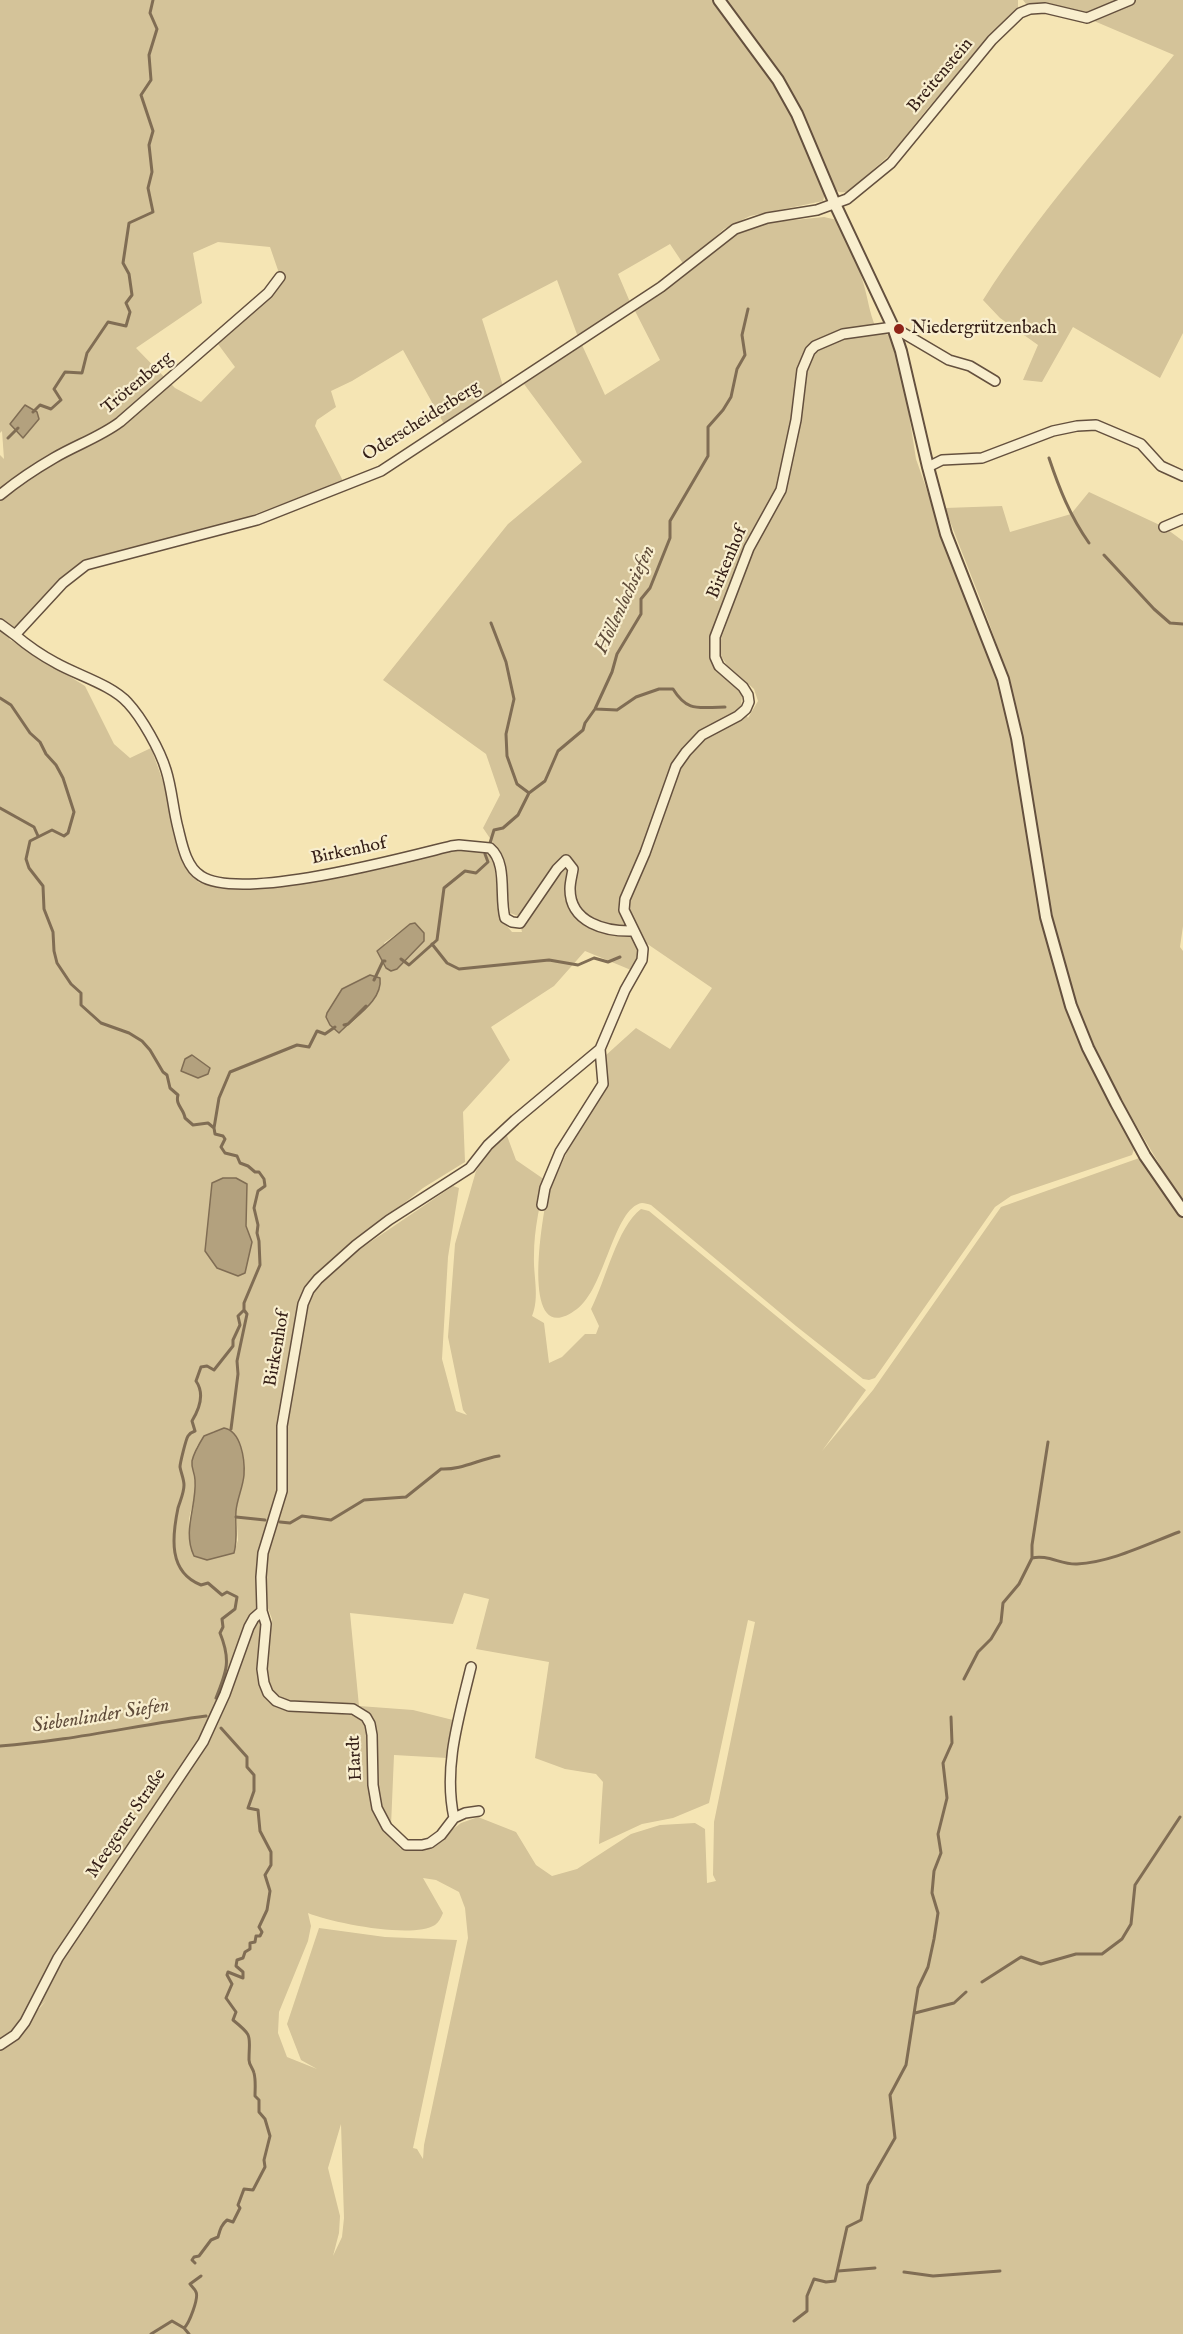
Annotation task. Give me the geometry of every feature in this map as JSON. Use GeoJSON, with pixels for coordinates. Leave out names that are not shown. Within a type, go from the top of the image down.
{"type":"FeatureCollection","features":[{"type":"Feature","properties":{"kind":"street"},"geometry":{"type":"LineString","coordinates":[[719,0],[778,80],[797,114],[835,204],[893,327],[946,534],[1003,679],[1017,738],[1046,917],[1071,1006],[1088,1048],[1126,1122],[1183,1211]]}},
{"type":"Feature","properties":{"kind":"street","name":"Breitenstein"},"geometry":{"type":"LineString","coordinates":[[835,204],[847,199],[891,163],[939,102],[1014,17],[1038,7],[1087,18],[1130,0]]}},
{"type":"Feature","properties":{"kind":"street","name":"Oderscheiderberg"},"geometry":{"type":"LineString","coordinates":[[15,635],[63,583],[86,566],[256,520],[381,471],[661,287],[735,229],[767,218],[817,210],[835,204]]}},
{"type":"Feature","properties":{"kind":"street","name":"Trötenberg"},"geometry":{"type":"LineString","coordinates":[[0,495],[31,472],[108,431],[120,422],[268,293],[280,277]]}},
{"type":"Feature","properties":{"kind":"street"},"geometry":{"type":"LineString","coordinates":[[893,327],[949,360],[970,366],[995,381]]}},
{"type":"Feature","properties":{"kind":"street","name":"Birkenhof"},"geometry":{"type":"LineString","coordinates":[[262,1611],[263,1553],[282,1491],[280,1455],[283,1415],[298,1322],[309,1290],[327,1270],[356,1245],[389,1220],[470,1168],[488,1145],[515,1120],[600,1049],[625,990],[642,960],[643,949],[624,910],[625,899],[676,766],[702,735],[738,716],[746,709],[749,702],[743,687],[719,666],[714,646],[749,548],[775,502],[783,482],[805,360],[816,346],[825,341],[858,331],[893,327]]}},
{"type":"Feature","properties":{"kind":"street"},"geometry":{"type":"LineString","coordinates":[[928,466],[942,460],[982,458],[1053,431],[1096,425],[1141,444],[1161,466],[1183,476]]}},
{"type":"Feature","properties":{"kind":"street"},"geometry":{"type":"LineString","coordinates":[[1164,527],[1183,519]]}},
{"type":"Feature","properties":{"kind":"street"},"geometry":{"type":"LineString","coordinates":[[0,624],[15,635]]}},
{"type":"Feature","properties":{"kind":"street","name":"Birkenhof"},"geometry":{"type":"LineString","coordinates":[[15,635],[35,651],[57,664],[113,691],[132,708],[156,747],[165,768],[188,860],[193,870],[202,877],[222,884],[312,878],[451,846],[490,848],[499,859],[502,908],[505,918],[520,923],[557,869],[566,860],[573,870],[570,888],[572,900],[576,911],[582,918],[607,931],[634,932]]}},
{"type":"Feature","properties":{"kind":"street","name":"Birkenhof"},"geometry":{"type":"LineString","coordinates":[[542,1205],[545,1188],[560,1152],[603,1084],[600,1049]]}},
{"type":"Feature","properties":{"kind":"street","name":"Hardt"},"geometry":{"type":"LineString","coordinates":[[262,1611],[266,1624],[262,1669],[268,1693],[276,1701],[299,1707],[353,1709],[362,1714],[370,1724],[373,1785],[377,1808],[392,1833],[406,1845],[422,1845],[441,1835],[454,1818],[465,1813],[479,1811]]}},
{"type":"Feature","properties":{"kind":"street","name":"Meegener Straße"},"geometry":{"type":"LineString","coordinates":[[0,2046],[15,2036],[25,2022],[58,1958],[203,1742],[225,1694],[249,1627],[262,1611]]}},
{"type":"Feature","properties":{"kind":"street"},"geometry":{"type":"LineString","coordinates":[[454,1818],[451,1802],[452,1742],[471,1667]]}},
{"type":"Feature","properties":{"kind":"shaded area"},"geometry":{"type":"Polygon","coordinates":[[[0,0],[714,0],[776,85],[825,193],[823,201],[750,216],[724,229],[684,265],[670,244],[618,274],[630,302],[578,337],[557,280],[482,319],[503,386],[444,424],[403,350],[331,391],[336,407],[317,420],[315,426],[343,481],[239,520],[81,562],[60,580],[9,639],[85,686],[114,744],[130,758],[151,748],[165,787],[184,866],[198,882],[222,889],[246,889],[311,882],[454,849],[474,850],[493,854],[500,918],[512,932],[522,932],[518,916],[510,913],[504,859],[483,828],[500,795],[486,754],[383,680],[508,524],[582,462],[524,384],[582,345],[605,395],[660,360],[634,309],[677,282],[736,234],[764,223],[824,217],[837,220],[861,274],[876,328],[873,334],[890,335],[907,402],[916,459],[961,587],[1000,685],[1017,760],[1032,871],[1052,962],[1071,1022],[1096,1079],[1130,1138],[1134,1149],[1132,1155],[1011,1196],[995,1207],[875,1378],[869,1380],[863,1379],[651,1205],[645,1203],[632,1208],[624,1218],[587,1299],[577,1309],[558,1318],[546,1312],[540,1295],[538,1272],[543,1218],[550,1182],[553,1183],[576,1132],[607,1085],[605,1056],[636,1028],[670,1049],[712,988],[646,943],[631,970],[585,951],[554,986],[491,1027],[510,1060],[463,1112],[465,1162],[423,1188],[357,1241],[360,1249],[453,1186],[459,1188],[448,1257],[442,1359],[456,1411],[467,1415],[463,1410],[448,1337],[455,1244],[476,1171],[490,1150],[506,1133],[516,1160],[545,1180],[535,1236],[536,1294],[532,1316],[544,1323],[549,1363],[562,1357],[585,1334],[596,1334],[599,1326],[591,1309],[619,1241],[625,1228],[641,1209],[649,1211],[866,1390],[822,1451],[873,1390],[1001,1207],[1145,1156],[1169,1192],[1175,1190],[1129,1113],[1102,1061],[1089,1035],[1068,980],[1046,891],[1028,770],[1016,710],[989,622],[945,508],[1002,506],[1010,532],[1071,514],[1089,492],[1164,527],[1183,541],[1183,926],[1180,947],[1183,951],[1183,2334],[0,2334],[0,2045],[15,2035],[46,2001],[0,2044],[0,455],[4,459],[2,431],[0,433],[0,0]],[[218,242],[193,253],[202,303],[136,348],[175,388],[201,402],[235,367],[215,340],[280,276],[270,247],[218,242]],[[775,512],[769,513],[749,548],[715,637],[715,657],[743,687],[741,705],[748,718],[758,701],[754,689],[727,665],[721,656],[721,639],[752,553],[775,512]],[[410,924],[384,943],[397,969],[424,940],[410,924]],[[214,1431],[199,1444],[194,1458],[195,1493],[189,1526],[207,1560],[234,1553],[238,1540],[236,1509],[244,1473],[214,1431]],[[268,1552],[259,1555],[256,1606],[261,1624],[259,1673],[264,1696],[272,1704],[284,1710],[349,1715],[357,1706],[292,1703],[271,1691],[266,1678],[272,1619],[266,1603],[264,1576],[268,1552]],[[464,1593],[453,1624],[350,1613],[359,1706],[413,1710],[453,1720],[447,1758],[394,1755],[391,1826],[384,1830],[401,1849],[430,1847],[461,1823],[478,1817],[516,1832],[536,1865],[552,1876],[577,1869],[631,1834],[660,1825],[695,1823],[705,1829],[707,1883],[716,1881],[713,1875],[714,1822],[755,1622],[748,1620],[709,1803],[673,1818],[642,1824],[599,1844],[603,1782],[596,1774],[565,1769],[535,1758],[549,1662],[476,1649],[489,1599],[464,1593]],[[423,1878],[443,1913],[439,1921],[424,1929],[391,1930],[353,1925],[308,1913],[311,1926],[308,1941],[279,2012],[278,2033],[287,2057],[317,2069],[301,2060],[287,2024],[319,1928],[385,1937],[457,1940],[413,2148],[417,2149],[423,2159],[424,2145],[468,1938],[465,1908],[459,1892],[436,1880],[423,1878]],[[341,2124],[328,2168],[340,2216],[339,2233],[333,2256],[342,2237],[344,2218],[341,2124]]]}},
{"type":"Feature","properties":{"kind":"shaded area"},"geometry":{"type":"Polygon","coordinates":[[[724,0],[1018,0],[1018,7],[927,109],[893,152],[849,191],[841,192],[831,185],[797,102],[778,70],[724,0]]]}},
{"type":"Feature","properties":{"kind":"shaded area"},"geometry":{"type":"Polygon","coordinates":[[[1023,0],[1183,0],[1183,333],[1160,378],[1073,327],[1042,382],[1023,380],[1038,345],[1000,318],[983,300],[1050,205],[1174,55],[1087,18],[1030,9],[1023,0]]]}},
{"type":"Feature","properties":{"kind":"shaded area"},"geometry":{"type":"Polygon","coordinates":[[[25,405],[37,412],[39,419],[23,438],[10,424],[25,405]]]}},
{"type":"Feature","properties":{"kind":"shaded area"},"geometry":{"type":"Polygon","coordinates":[[[415,923],[424,933],[424,941],[397,969],[391,971],[386,968],[377,951],[410,924],[415,923]]]}},
{"type":"Feature","properties":{"kind":"shaded area"},"geometry":{"type":"Polygon","coordinates":[[[370,975],[380,978],[377,994],[366,1008],[339,1033],[330,1025],[326,1017],[327,1013],[342,989],[370,975]]]}},
{"type":"Feature","properties":{"kind":"shaded area"},"geometry":{"type":"Polygon","coordinates":[[[192,1055],[210,1068],[208,1074],[198,1078],[181,1071],[185,1059],[192,1055]]]}},
{"type":"Feature","properties":{"kind":"shaded area"},"geometry":{"type":"Polygon","coordinates":[[[223,1178],[236,1178],[247,1184],[246,1226],[252,1242],[245,1273],[238,1276],[217,1268],[205,1251],[212,1183],[223,1178]]]}},
{"type":"Feature","properties":{"kind":"shaded area"},"geometry":{"type":"Polygon","coordinates":[[[224,1428],[230,1430],[238,1440],[244,1461],[243,1480],[236,1511],[236,1543],[234,1553],[207,1560],[194,1556],[189,1537],[195,1490],[192,1461],[204,1436],[224,1428]]]}},
{"type":"Feature","properties":{"kind":"waterway"},"geometry":{"type":"LineString","coordinates":[[33,412],[40,405],[51,409],[61,400],[54,389],[65,372],[82,373],[87,353],[108,322],[126,326],[130,312],[126,303],[132,295],[129,274],[123,263],[129,223],[153,212],[148,188],[152,172],[149,145],[153,131],[141,95],[151,80],[149,55],[157,29],[150,13],[153,0]]}},
{"type":"Feature","properties":{"kind":"waterway","name":"Höllenlochsiefen"},"geometry":{"type":"LineString","coordinates":[[490,843],[494,830],[503,828],[518,815],[529,793],[545,781],[558,751],[583,730],[612,672],[617,654],[641,614],[641,599],[650,588],[670,538],[670,521],[708,456],[708,427],[731,397],[737,369],[745,355],[742,335],[748,309]]}},
{"type":"Feature","properties":{"kind":"waterway"},"geometry":{"type":"LineString","coordinates":[[8,438],[18,428]]}},
{"type":"Feature","properties":{"kind":"waterway"},"geometry":{"type":"LineString","coordinates":[[1049,458],[1066,502],[1089,543]]}},
{"type":"Feature","properties":{"kind":"waterway"},"geometry":{"type":"LineString","coordinates":[[1104,555],[1170,623],[1183,624]]}},
{"type":"Feature","properties":{"kind":"waterway"},"geometry":{"type":"LineString","coordinates":[[491,623],[506,662],[514,699],[506,734],[507,756],[517,784],[529,793]]}},
{"type":"Feature","properties":{"kind":"waterway"},"geometry":{"type":"LineString","coordinates":[[596,709],[617,710],[636,697],[659,689],[673,689],[684,702],[695,707],[725,707]]}},
{"type":"Feature","properties":{"kind":"waterway"},"geometry":{"type":"LineString","coordinates":[[0,698],[11,705],[56,765],[63,778],[74,812],[68,833],[64,836],[52,830],[30,841],[26,859],[29,868],[43,886],[44,909],[53,932],[57,963],[71,984],[81,993],[81,1005],[101,1023],[129,1033],[142,1041],[150,1050],[167,1075],[170,1088],[178,1095],[178,1102],[185,1118],[193,1125],[208,1123],[214,1128],[215,1134],[225,1139],[221,1147],[225,1153],[237,1156],[240,1163],[259,1172],[264,1179],[265,1186],[258,1191],[254,1208],[258,1225],[260,1265],[244,1303],[244,1310],[238,1316],[240,1325],[233,1340],[233,1346],[214,1370],[207,1366],[201,1367],[196,1381],[201,1396],[192,1421],[195,1431],[190,1433],[183,1451],[180,1467],[184,1480],[183,1494],[174,1530],[175,1552],[183,1572],[201,1585],[208,1583],[222,1595],[227,1592],[237,1597],[235,1609],[222,1619],[223,1627],[220,1633],[226,1651],[226,1666],[216,1698]]}},
{"type":"Feature","properties":{"kind":"waterway"},"geometry":{"type":"LineString","coordinates":[[0,808],[34,827],[38,836]]}},
{"type":"Feature","properties":{"kind":"waterway","name":"Höllenlochsiefen"},"geometry":{"type":"LineString","coordinates":[[401,959],[409,965],[437,940],[444,888],[465,871],[476,873],[488,862],[485,854]]}},
{"type":"Feature","properties":{"kind":"waterway"},"geometry":{"type":"LineString","coordinates":[[432,944],[447,963],[459,969],[549,960],[578,965],[594,958],[608,962],[620,957]]}},
{"type":"Feature","properties":{"kind":"waterway","name":"Höllenlochsiefen"},"geometry":{"type":"LineString","coordinates":[[374,980],[385,961]]}},
{"type":"Feature","properties":{"kind":"waterway","name":"Höllenlochsiefen"},"geometry":{"type":"LineString","coordinates":[[344,1025],[348,1024],[366,1006]]}},
{"type":"Feature","properties":{"kind":"waterway","name":"Höllenlochsiefen"},"geometry":{"type":"LineString","coordinates":[[214,1128],[219,1098],[230,1072],[297,1045],[309,1047],[317,1031],[325,1034],[335,1027]]}},
{"type":"Feature","properties":{"kind":"waterway"},"geometry":{"type":"LineString","coordinates":[[231,1429],[238,1374],[237,1361],[247,1314],[244,1310]]}},
{"type":"Feature","properties":{"kind":"waterway"},"geometry":{"type":"LineString","coordinates":[[964,1679],[978,1652],[991,1639],[1001,1622],[1003,1603],[1019,1584],[1032,1558],[1048,1442]]}},
{"type":"Feature","properties":{"kind":"waterway"},"geometry":{"type":"LineString","coordinates":[[280,1522],[290,1523],[302,1516],[331,1520],[364,1500],[406,1497],[441,1469],[456,1468],[499,1456]]}},
{"type":"Feature","properties":{"kind":"waterway"},"geometry":{"type":"LineString","coordinates":[[236,1517],[265,1520]]}},
{"type":"Feature","properties":{"kind":"waterway"},"geometry":{"type":"LineString","coordinates":[[1032,1558],[1043,1557],[1071,1564],[1090,1563],[1129,1552],[1179,1532]]}},
{"type":"Feature","properties":{"kind":"waterway","name":"Siebenlinder Siefen"},"geometry":{"type":"LineString","coordinates":[[0,1746],[206,1716]]}},
{"type":"Feature","properties":{"kind":"waterway"},"geometry":{"type":"LineString","coordinates":[[794,2321],[807,2311],[807,2296],[814,2279],[826,2282],[835,2281],[847,2227],[861,2220],[868,2185],[895,2138],[890,2095],[906,2065],[918,1988],[928,1967],[938,1913],[932,1893],[934,1871],[941,1853],[938,1834],[947,1798],[943,1763],[952,1743],[951,1717]]}},
{"type":"Feature","properties":{"kind":"waterway"},"geometry":{"type":"LineString","coordinates":[[195,2263],[192,2260],[194,2257],[199,2256],[211,2240],[218,2237],[225,2222],[227,2220],[233,2222],[240,2208],[238,2205],[244,2189],[253,2190],[265,2167],[264,2160],[270,2136],[265,2119],[259,2112],[259,2100],[255,2096],[255,2076],[249,2062],[249,2037],[233,2020],[236,2012],[226,1998],[232,1984],[227,1975],[228,1972],[243,1978],[243,1972],[236,1966],[237,1960],[243,1958],[245,1952],[250,1949],[250,1943],[255,1942],[256,1936],[260,1936],[262,1932],[259,1927],[267,1910],[270,1891],[265,1875],[271,1865],[271,1852],[260,1831],[258,1810],[248,1808],[254,1791],[254,1775],[247,1767],[247,1757],[221,1728]]}},
{"type":"Feature","properties":{"kind":"waterway"},"geometry":{"type":"LineString","coordinates":[[982,1982],[1021,1957],[1041,1964],[1076,1954],[1102,1954],[1122,1939],[1131,1924],[1135,1885],[1180,1817]]}},
{"type":"Feature","properties":{"kind":"waterway"},"geometry":{"type":"LineString","coordinates":[[915,2013],[954,2003],[966,1992]]}},
{"type":"Feature","properties":{"kind":"waterway"},"geometry":{"type":"LineString","coordinates":[[838,2271],[875,2268]]}},
{"type":"Feature","properties":{"kind":"waterway"},"geometry":{"type":"LineString","coordinates":[[904,2272],[933,2276],[1000,2271]]}},
{"type":"Feature","properties":{"kind":"waterway"},"geometry":{"type":"LineString","coordinates":[[189,2334],[184,2328],[193,2311],[197,2295],[190,2284],[201,2276]]}},
{"type":"Feature","properties":{"kind":"waterway"},"geometry":{"type":"LineString","coordinates":[[151,2334],[172,2321],[184,2328]]}},
{"type":"Feature","properties":{"kind":"place","name":"Niedergrützenbach"},"geometry":{"type":"Point","coordinates":[899,329]}}]}
